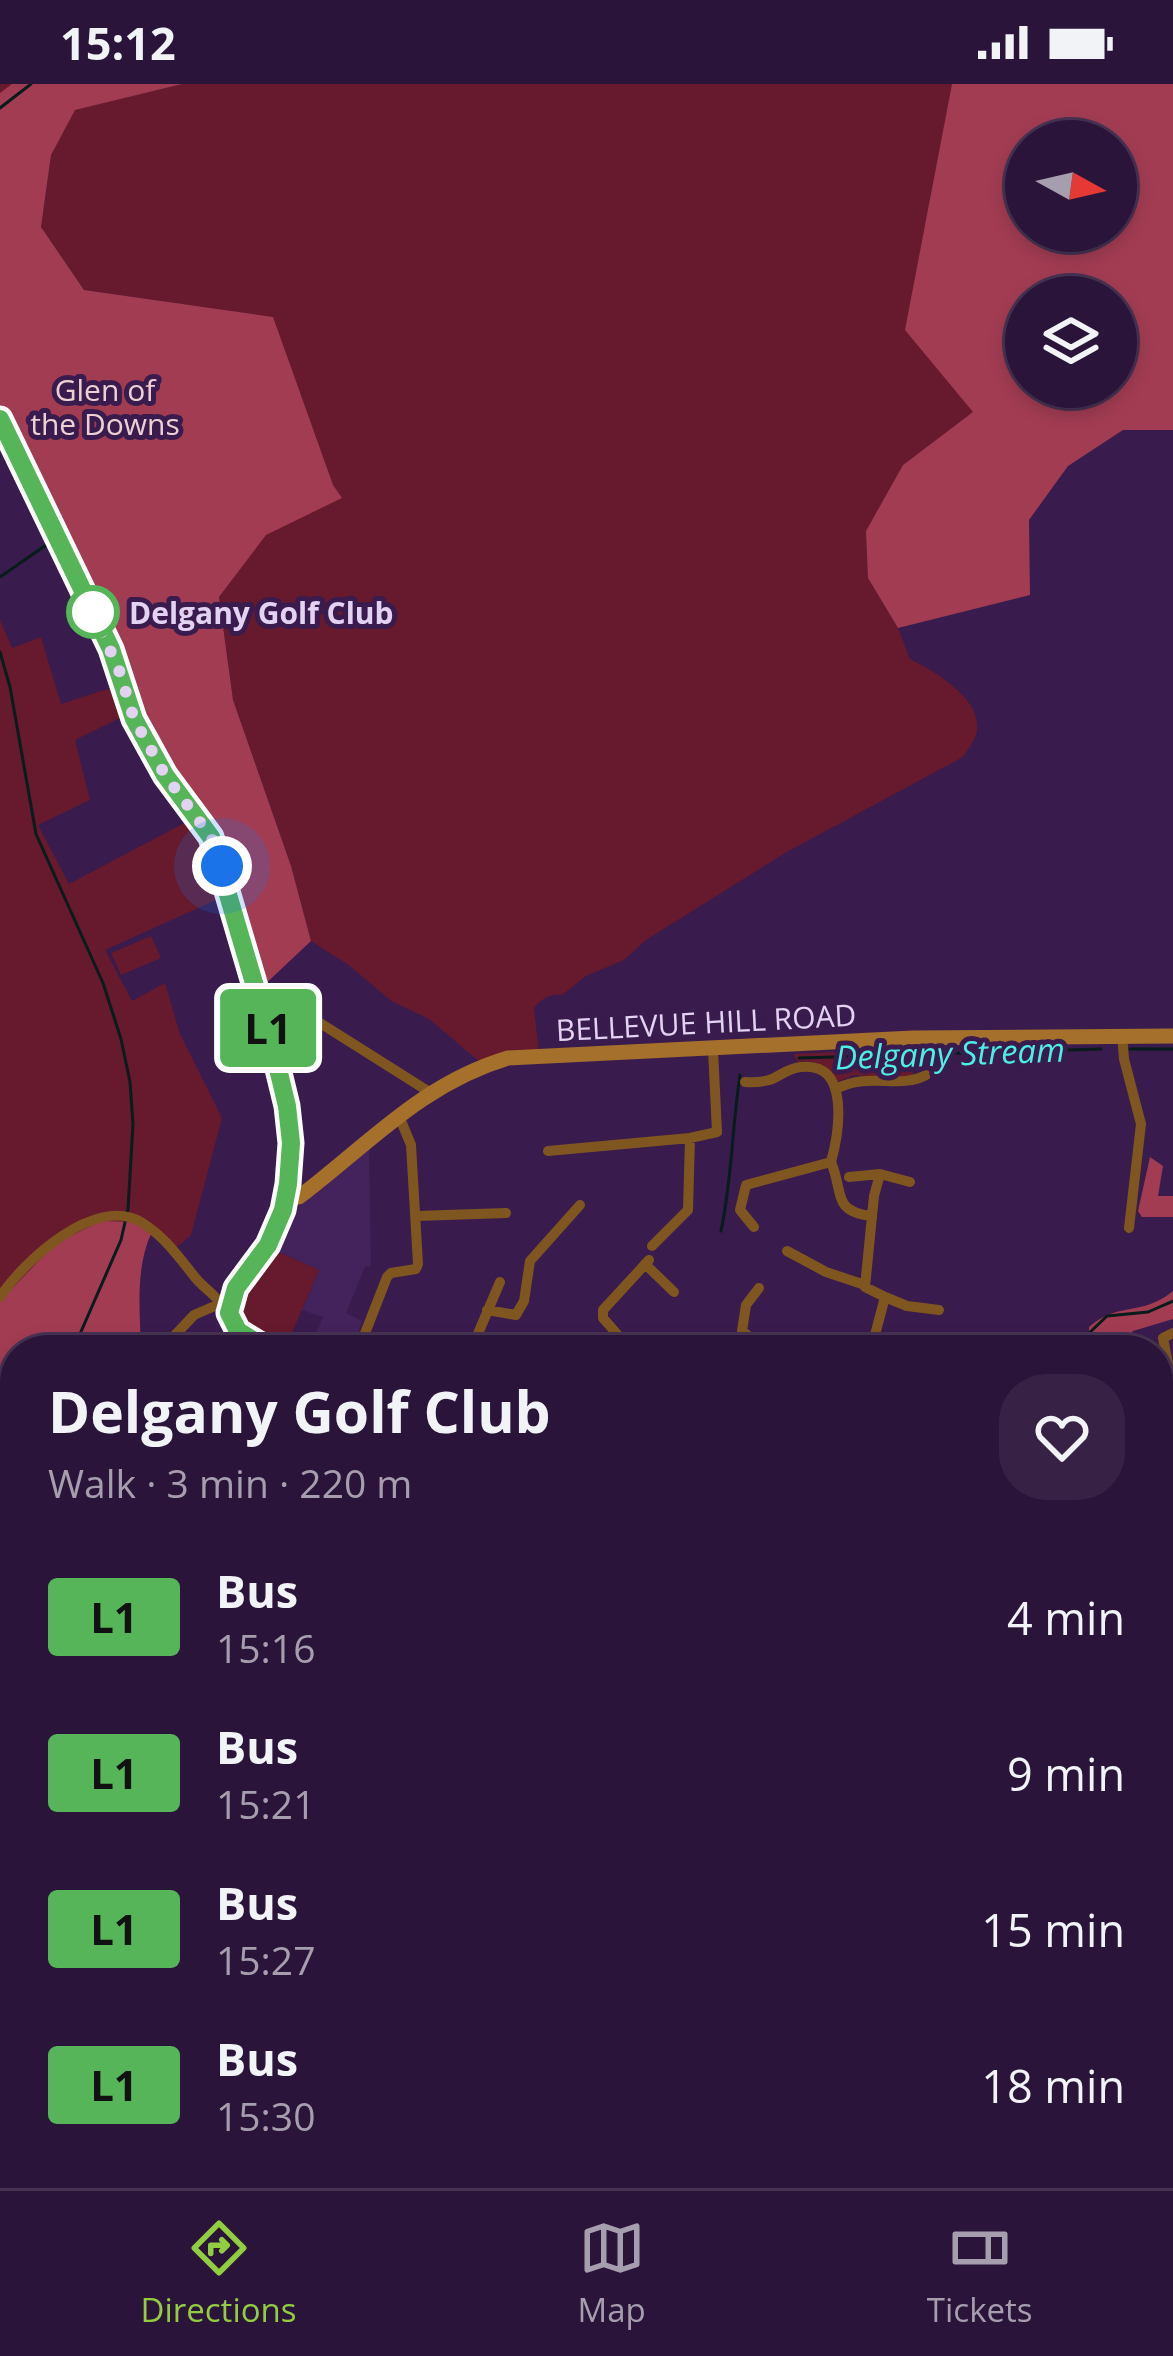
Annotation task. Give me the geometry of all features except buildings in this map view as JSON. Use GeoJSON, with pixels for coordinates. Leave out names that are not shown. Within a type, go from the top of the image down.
{"type":"FeatureCollection","features":[{"type":"Feature","properties":{"kind":"main road"},"geometry":{"type":"LineString","coordinates":[[0,419],[111,649],[134,719],[165,775],[211,837],[287,1106],[291,1143],[285,1198],[268,1245],[226,1301],[232,1326],[246,1335]]}},
{"type":"Feature","properties":{"kind":"main road","name":"BELLEVUE HILL ROAD"},"geometry":{"type":"LineString","coordinates":[[285,1198],[299,1197],[372,1133],[431,1094],[508,1058],[913,1038],[1173,1036]]}},
{"type":"Feature","properties":{"kind":"street"},"geometry":{"type":"LineString","coordinates":[[301,1011],[431,1094]]}},
{"type":"Feature","properties":{"kind":"street"},"geometry":{"type":"LineString","coordinates":[[1122,1035],[1142,1124],[1129,1228]]}},
{"type":"Feature","properties":{"kind":"street"},"geometry":{"type":"LineString","coordinates":[[789,1046],[795,1068]]}},
{"type":"Feature","properties":{"kind":"street"},"geometry":{"type":"LineString","coordinates":[[548,1151],[717,1132],[713,1050]]}},
{"type":"Feature","properties":{"kind":"street"},"geometry":{"type":"LineString","coordinates":[[745,1082],[766,1083],[795,1068],[820,1070],[836,1089],[838,1116],[831,1162],[840,1183],[841,1204],[848,1212],[871,1216]]}},
{"type":"Feature","properties":{"kind":"street"},"geometry":{"type":"LineString","coordinates":[[836,1089],[863,1078],[912,1083],[926,1076]]}},
{"type":"Feature","properties":{"kind":"street"},"geometry":{"type":"LineString","coordinates":[[364,1335],[387,1277],[395,1271],[416,1269],[411,1145],[399,1116]]}},
{"type":"Feature","properties":{"kind":"street"},"geometry":{"type":"LineString","coordinates":[[652,1246],[688,1210],[690,1138]]}},
{"type":"Feature","properties":{"kind":"street"},"geometry":{"type":"LineString","coordinates":[[754,1227],[740,1210],[746,1185],[831,1162]]}},
{"type":"Feature","properties":{"kind":"street"},"geometry":{"type":"LineString","coordinates":[[865,1285],[880,1174]]}},
{"type":"Feature","properties":{"kind":"street"},"geometry":{"type":"LineString","coordinates":[[850,1177],[880,1174],[910,1182]]}},
{"type":"Feature","properties":{"kind":"street"},"geometry":{"type":"LineString","coordinates":[[487,1310],[516,1315],[524,1301],[530,1261],[580,1205]]}},
{"type":"Feature","properties":{"kind":"street"},"geometry":{"type":"LineString","coordinates":[[416,1216],[506,1214]]}},
{"type":"Feature","properties":{"kind":"street"},"geometry":{"type":"LineString","coordinates":[[0,1297],[38,1254],[73,1229],[116,1217],[138,1220],[170,1244],[226,1301],[194,1315],[175,1335]]}},
{"type":"Feature","properties":{"kind":"street"},"geometry":{"type":"LineString","coordinates":[[787,1251],[908,1306],[939,1310]]}},
{"type":"Feature","properties":{"kind":"street"},"geometry":{"type":"LineString","coordinates":[[618,1335],[603,1318],[604,1310],[647,1262],[674,1292]]}},
{"type":"Feature","properties":{"kind":"street"},"geometry":{"type":"LineString","coordinates":[[477,1335],[500,1282]]}},
{"type":"Feature","properties":{"kind":"street"},"geometry":{"type":"LineString","coordinates":[[737,1287],[755,1293],[742,1318],[742,1331],[747,1335]]}},
{"type":"Feature","properties":{"kind":"street"},"geometry":{"type":"LineString","coordinates":[[875,1335],[885,1297]]}},
{"type":"Feature","properties":{"kind":"street"},"geometry":{"type":"LineString","coordinates":[[356,1312],[371,1318]]}},
{"type":"Feature","properties":{"kind":"shaded area"},"geometry":{"type":"Polygon","coordinates":[[[0,84],[132,84],[114,100],[182,84],[952,84],[937,169],[974,412],[903,465],[868,578],[898,628],[910,659],[954,687],[972,707],[977,731],[963,757],[785,853],[646,940],[624,960],[586,976],[562,995],[543,999],[534,1008],[539,1052],[513,1050],[480,1062],[429,1019],[391,1001],[311,941],[291,866],[233,700],[219,597],[265,535],[341,498],[333,485],[0,281],[257,315],[84,290],[41,227],[51,155],[0,203],[0,84]]]}},
{"type":"Feature","properties":{"kind":"shaded area"},"geometry":{"type":"Polygon","coordinates":[[[0,620],[12,648],[41,637],[61,704],[117,686],[124,716],[75,740],[90,800],[38,825],[69,884],[192,819],[219,868],[225,896],[105,950],[132,1001],[165,983],[180,1034],[222,1118],[191,1235],[177,1247],[154,1229],[0,1290],[0,620]]]}},
{"type":"Feature","properties":{"kind":"shaded area"},"geometry":{"type":"Polygon","coordinates":[[[151,936],[161,958],[121,975],[111,953],[151,936]]]}},
{"type":"Feature","properties":{"kind":"shaded area"},"geometry":{"type":"Polygon","coordinates":[[[913,1048],[915,1070],[909,1079],[854,1075],[837,1082],[820,1065],[797,1062],[794,1054],[913,1048]]]}},
{"type":"Feature","properties":{"kind":"shaded area"},"geometry":{"type":"Polygon","coordinates":[[[369,1146],[371,1266],[365,1267],[346,1313],[362,1321],[358,1335],[315,1335],[323,1317],[302,1310],[319,1270],[274,1250],[303,1202],[369,1146]]]}},
{"type":"Feature","properties":{"kind":"shaded area"},"geometry":{"type":"Polygon","coordinates":[[[274,1250],[319,1270],[291,1335],[255,1330],[252,1335],[236,1322],[245,1292],[274,1250]]]}},
{"type":"Feature","properties":{"kind":"green space","name":"Glen of the Downs"},"geometry":{"type":"Polygon","coordinates":[[[12,84],[182,84],[75,110],[51,155],[41,227],[84,290],[273,317],[333,485],[342,498],[266,535],[219,597],[233,700],[291,866],[311,941],[260,989],[231,884],[139,717],[0,405],[0,93],[12,84]]]}},
{"type":"Feature","properties":{"kind":"green space"},"geometry":{"type":"Polygon","coordinates":[[[952,84],[1173,84],[1173,430],[1123,430],[1068,466],[1029,520],[1030,595],[898,628],[868,578],[866,531],[903,465],[973,412],[905,330],[952,84]]]}},
{"type":"Feature","properties":{"kind":"green space"},"geometry":{"type":"Polygon","coordinates":[[[1150,1157],[1163,1166],[1158,1196],[1173,1196],[1173,1217],[1142,1217],[1138,1211],[1150,1157]]]}},
{"type":"Feature","properties":{"kind":"green space"},"geometry":{"type":"Polygon","coordinates":[[[101,1221],[137,1222],[151,1234],[141,1276],[141,1335],[0,1335],[0,1301],[55,1244],[101,1221]]]}},
{"type":"Feature","properties":{"kind":"green space"},"geometry":{"type":"Polygon","coordinates":[[[1173,1291],[1173,1319],[1130,1335],[1089,1335],[1089,1327],[1100,1319],[1173,1291]]]}},
{"type":"Feature","properties":{"kind":"waterway"},"geometry":{"type":"LineString","coordinates":[[0,108],[31,84]]}},
{"type":"Feature","properties":{"kind":"waterway"},"geometry":{"type":"LineString","coordinates":[[0,577],[49,543]]}},
{"type":"Feature","properties":{"kind":"waterway"},"geometry":{"type":"LineString","coordinates":[[0,652],[36,834],[103,983],[130,1082],[133,1124],[128,1209],[121,1240],[80,1335]]}},
{"type":"Feature","properties":{"kind":"waterway","name":"Delgany Stream"},"geometry":{"type":"LineString","coordinates":[[799,1058],[1101,1049]]}},
{"type":"Feature","properties":{"kind":"waterway","name":"Delgany Stream"},"geometry":{"type":"LineString","coordinates":[[1130,1049],[1173,1049]]}},
{"type":"Feature","properties":{"kind":"waterway","name":"Delgany Stream"},"geometry":{"type":"LineString","coordinates":[[721,1231],[740,1075]]}},
{"type":"Feature","properties":{"kind":"waterway"},"geometry":{"type":"LineString","coordinates":[[1087,1335],[1107,1316],[1148,1312],[1173,1301]]}},
{"type":"Feature","properties":{"kind":"bus line","name":"L1"},"geometry":{"type":"LineString","coordinates":[[0,419],[111,649],[134,719],[165,775],[211,837],[243,934],[287,1106],[291,1143],[283,1210],[268,1245],[231,1299],[230,1321],[245,1335]]}},
{"type":"Feature","properties":{"kind":"place","name":"Delgany Golf Club"},"geometry":{"type":"Point","coordinates":[93,612]}},
{"type":"Feature","properties":{"kind":"route"},"geometry":{"type":"LineString","coordinates":[[93,612],[134,719],[165,775],[211,837],[222,866]]}}]}
